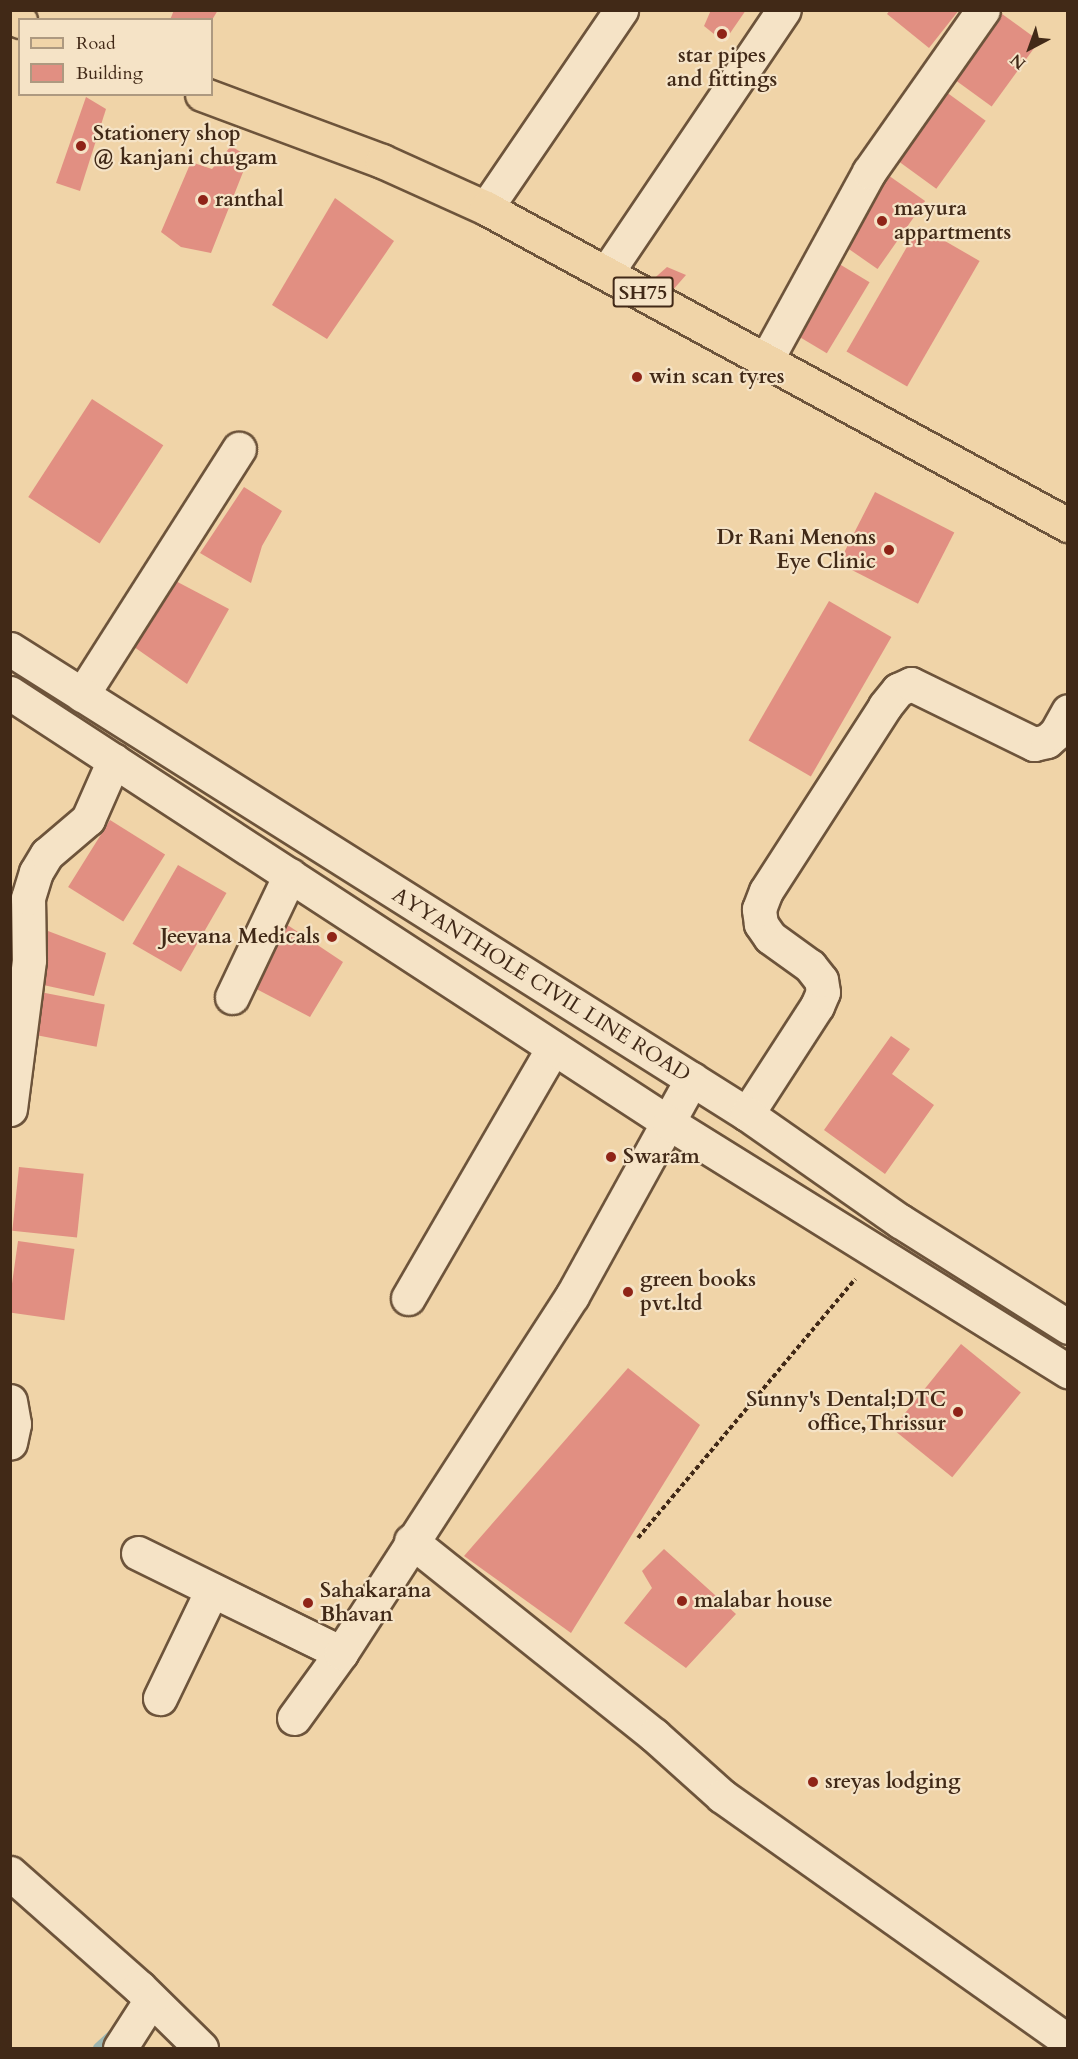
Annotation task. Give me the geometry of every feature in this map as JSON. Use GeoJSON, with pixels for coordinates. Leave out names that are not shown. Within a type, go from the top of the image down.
{"type":"FeatureCollection","features":[{"type":"Feature","properties":{"kind":"main road","name":"SH75"},"geometry":{"type":"LineString","coordinates":[[207,96],[382,161],[486,208],[1068,525]]}},
{"type":"Feature","properties":{"kind":"street"},"geometry":{"type":"LineString","coordinates":[[486,208],[621,10]]}},
{"type":"Feature","properties":{"kind":"street"},"geometry":{"type":"LineString","coordinates":[[607,272],[784,10]]}},
{"type":"Feature","properties":{"kind":"street"},"geometry":{"type":"LineString","coordinates":[[765,362],[869,172],[983,10]]}},
{"type":"Feature","properties":{"kind":"street"},"geometry":{"type":"LineString","coordinates":[[82,695],[239,449]]}},
{"type":"Feature","properties":{"kind":"street","name":"AYYANTHOLE CIVIL LINE ROAD"},"geometry":{"type":"LineString","coordinates":[[10,649],[747,1114],[900,1221],[1068,1327]]}},
{"type":"Feature","properties":{"kind":"street"},"geometry":{"type":"LineString","coordinates":[[747,1114],[817,1006],[823,992],[821,980],[810,966],[770,937],[761,924],[759,909],[766,891],[885,706],[898,690],[910,684],[1034,744],[1047,741],[1056,733],[1068,711]]}},
{"type":"Feature","properties":{"kind":"street","name":"AYYANTHOLE CIVIL LINE ROAD"},"geometry":{"type":"LineString","coordinates":[[10,693],[669,1124],[1068,1371]]}},
{"type":"Feature","properties":{"kind":"street"},"geometry":{"type":"LineString","coordinates":[[10,1109],[29,960],[28,898],[36,872],[47,854],[88,819],[114,760]]}},
{"type":"Feature","properties":{"kind":"street"},"geometry":{"type":"LineString","coordinates":[[231,997],[292,828]]}},
{"type":"Feature","properties":{"kind":"street"},"geometry":{"type":"LineString","coordinates":[[408,1298],[553,1047]]}},
{"type":"Feature","properties":{"kind":"street"},"geometry":{"type":"LineString","coordinates":[[294,1718],[336,1650],[411,1541],[572,1296],[692,1079]]}},
{"type":"Feature","properties":{"kind":"street"},"geometry":{"type":"LineString","coordinates":[[10,1401],[14,1424],[10,1443]]}},
{"type":"Feature","properties":{"kind":"street"},"geometry":{"type":"LineString","coordinates":[[411,1541],[654,1735],[722,1796],[1068,2042]]}},
{"type":"Feature","properties":{"kind":"street"},"geometry":{"type":"LineString","coordinates":[[138,1553],[336,1650]]}},
{"type":"Feature","properties":{"kind":"street"},"geometry":{"type":"LineString","coordinates":[[160,1698],[212,1590],[336,1650]]}},
{"type":"Feature","properties":{"kind":"street"},"geometry":{"type":"LineString","coordinates":[[10,1873],[139,1987],[150,2001],[201,2049]]}},
{"type":"Feature","properties":{"kind":"street"},"geometry":{"type":"LineString","coordinates":[[120,2049],[150,2001]]}},
{"type":"Feature","properties":{"kind":"path"},"geometry":{"type":"LineString","coordinates":[[638,1538],[878,1252]]}},
{"type":"Feature","properties":{"kind":"building"},"geometry":{"type":"Polygon","coordinates":[[[174,10],[218,10],[213,18],[171,18],[174,10]]]}},
{"type":"Feature","properties":{"kind":"building","name":"star pipes and fittings"},"geometry":{"type":"Polygon","coordinates":[[[711,10],[746,10],[724,42],[704,26],[711,10]]]}},
{"type":"Feature","properties":{"kind":"building"},"geometry":{"type":"Polygon","coordinates":[[[890,10],[959,10],[929,48],[887,14],[890,10]]]}},
{"type":"Feature","properties":{"kind":"building"},"geometry":{"type":"Polygon","coordinates":[[[998,11],[1039,41],[992,107],[950,77],[998,11]]]}},
{"type":"Feature","properties":{"kind":"building"},"geometry":{"type":"Polygon","coordinates":[[[942,89],[986,121],[936,189],[893,157],[942,89]]]}},
{"type":"Feature","properties":{"kind":"building","name":"Stationery shop @ kanjani chugam"},"geometry":{"type":"Polygon","coordinates":[[[86,97],[106,109],[80,191],[56,183],[86,97]]]}},
{"type":"Feature","properties":{"kind":"building","name":"ranthal"},"geometry":{"type":"Polygon","coordinates":[[[231,146],[249,157],[211,253],[181,247],[161,232],[191,162],[212,169],[231,146]]]}},
{"type":"Feature","properties":{"kind":"building","name":"mayura appartments"},"geometry":{"type":"Polygon","coordinates":[[[885,173],[925,201],[878,269],[837,241],[885,173]]]}},
{"type":"Feature","properties":{"kind":"building"},"geometry":{"type":"Polygon","coordinates":[[[335,198],[394,241],[327,339],[272,305],[335,198]]]}},
{"type":"Feature","properties":{"kind":"building"},"geometry":{"type":"Polygon","coordinates":[[[919,226],[980,261],[907,387],[846,352],[919,226]]]}},
{"type":"Feature","properties":{"kind":"building"},"geometry":{"type":"Polygon","coordinates":[[[831,259],[870,282],[827,353],[788,330],[831,259]]]}},
{"type":"Feature","properties":{"kind":"building"},"geometry":{"type":"Polygon","coordinates":[[[667,267],[686,275],[672,291],[649,283],[667,267]]]}},
{"type":"Feature","properties":{"kind":"building"},"geometry":{"type":"Polygon","coordinates":[[[92,399],[163,445],[100,543],[28,497],[92,399]]]}},
{"type":"Feature","properties":{"kind":"building"},"geometry":{"type":"Polygon","coordinates":[[[244,487],[282,511],[262,546],[251,583],[200,553],[244,487]]]}},
{"type":"Feature","properties":{"kind":"building"},"geometry":{"type":"Polygon","coordinates":[[[875,492],[954,532],[918,604],[839,563],[875,492]]]}},
{"type":"Feature","properties":{"kind":"building"},"geometry":{"type":"Polygon","coordinates":[[[168,577],[229,609],[187,684],[127,642],[168,577]]]}},
{"type":"Feature","properties":{"kind":"building"},"geometry":{"type":"Polygon","coordinates":[[[829,601],[891,637],[811,776],[748,740],[829,601]]]}},
{"type":"Feature","properties":{"kind":"building"},"geometry":{"type":"Polygon","coordinates":[[[110,820],[165,854],[123,921],[68,887],[110,820]]]}},
{"type":"Feature","properties":{"kind":"building"},"geometry":{"type":"Polygon","coordinates":[[[178,865],[226,893],[181,972],[132,944],[178,865]]]}},
{"type":"Feature","properties":{"kind":"building"},"geometry":{"type":"Polygon","coordinates":[[[280,920],[343,962],[310,1017],[247,984],[280,920]]]}},
{"type":"Feature","properties":{"kind":"building"},"geometry":{"type":"Polygon","coordinates":[[[48,931],[106,953],[94,996],[34,983],[48,931]]]}},
{"type":"Feature","properties":{"kind":"building"},"geometry":{"type":"Polygon","coordinates":[[[40,992],[105,1005],[97,1047],[32,1034],[40,992]]]}},
{"type":"Feature","properties":{"kind":"building"},"geometry":{"type":"Polygon","coordinates":[[[891,1036],[910,1049],[892,1074],[934,1105],[885,1174],[824,1130],[891,1036]]]}},
{"type":"Feature","properties":{"kind":"building"},"geometry":{"type":"Polygon","coordinates":[[[19,1167],[84,1174],[77,1237],[12,1231],[19,1167]]]}},
{"type":"Feature","properties":{"kind":"building"},"geometry":{"type":"Polygon","coordinates":[[[18,1241],[74,1249],[64,1320],[10,1313],[18,1241]]]}},
{"type":"Feature","properties":{"kind":"building"},"geometry":{"type":"Polygon","coordinates":[[[961,1344],[1021,1392],[952,1477],[892,1429],[961,1344]]]}},
{"type":"Feature","properties":{"kind":"building"},"geometry":{"type":"Polygon","coordinates":[[[628,1368],[700,1425],[571,1633],[464,1556],[628,1368]]]}},
{"type":"Feature","properties":{"kind":"building","name":"malabar house"},"geometry":{"type":"Polygon","coordinates":[[[664,1549],[736,1614],[686,1668],[624,1623],[652,1588],[642,1571],[664,1549]]]}},
{"type":"Feature","properties":{"kind":"waterway"},"geometry":{"type":"LineString","coordinates":[[98,2048],[116,2031]]}},
{"type":"Feature","properties":{"kind":"place","name":"star pipes and fittings"},"geometry":{"type":"Point","coordinates":[722,34]}},
{"type":"Feature","properties":{"kind":"place","name":"Stationery shop @ kanjani chugam"},"geometry":{"type":"Point","coordinates":[81,146]}},
{"type":"Feature","properties":{"kind":"place","name":"ranthal"},"geometry":{"type":"Point","coordinates":[203,200]}},
{"type":"Feature","properties":{"kind":"place","name":"mayura appartments"},"geometry":{"type":"Point","coordinates":[882,221]}},
{"type":"Feature","properties":{"kind":"place","name":"win scan tyres"},"geometry":{"type":"Point","coordinates":[637,377]}},
{"type":"Feature","properties":{"kind":"place","name":"Dr Rani Menons Eye Clinic"},"geometry":{"type":"Point","coordinates":[889,550]}},
{"type":"Feature","properties":{"kind":"place","name":"Jeevana Medicals"},"geometry":{"type":"Point","coordinates":[332,937]}},
{"type":"Feature","properties":{"kind":"place","name":"Swaram"},"geometry":{"type":"Point","coordinates":[611,1157]}},
{"type":"Feature","properties":{"kind":"place","name":"green books pvt.ltd"},"geometry":{"type":"Point","coordinates":[628,1292]}},
{"type":"Feature","properties":{"kind":"place","name":"Sunny's Dental;DTC office,Thrissur"},"geometry":{"type":"Point","coordinates":[958,1412]}},
{"type":"Feature","properties":{"kind":"place","name":"malabar house"},"geometry":{"type":"Point","coordinates":[682,1601]}},
{"type":"Feature","properties":{"kind":"place","name":"Sahakarana Bhavan"},"geometry":{"type":"Point","coordinates":[308,1603]}},
{"type":"Feature","properties":{"kind":"place","name":"sreyas lodging"},"geometry":{"type":"Point","coordinates":[813,1782]}}]}
